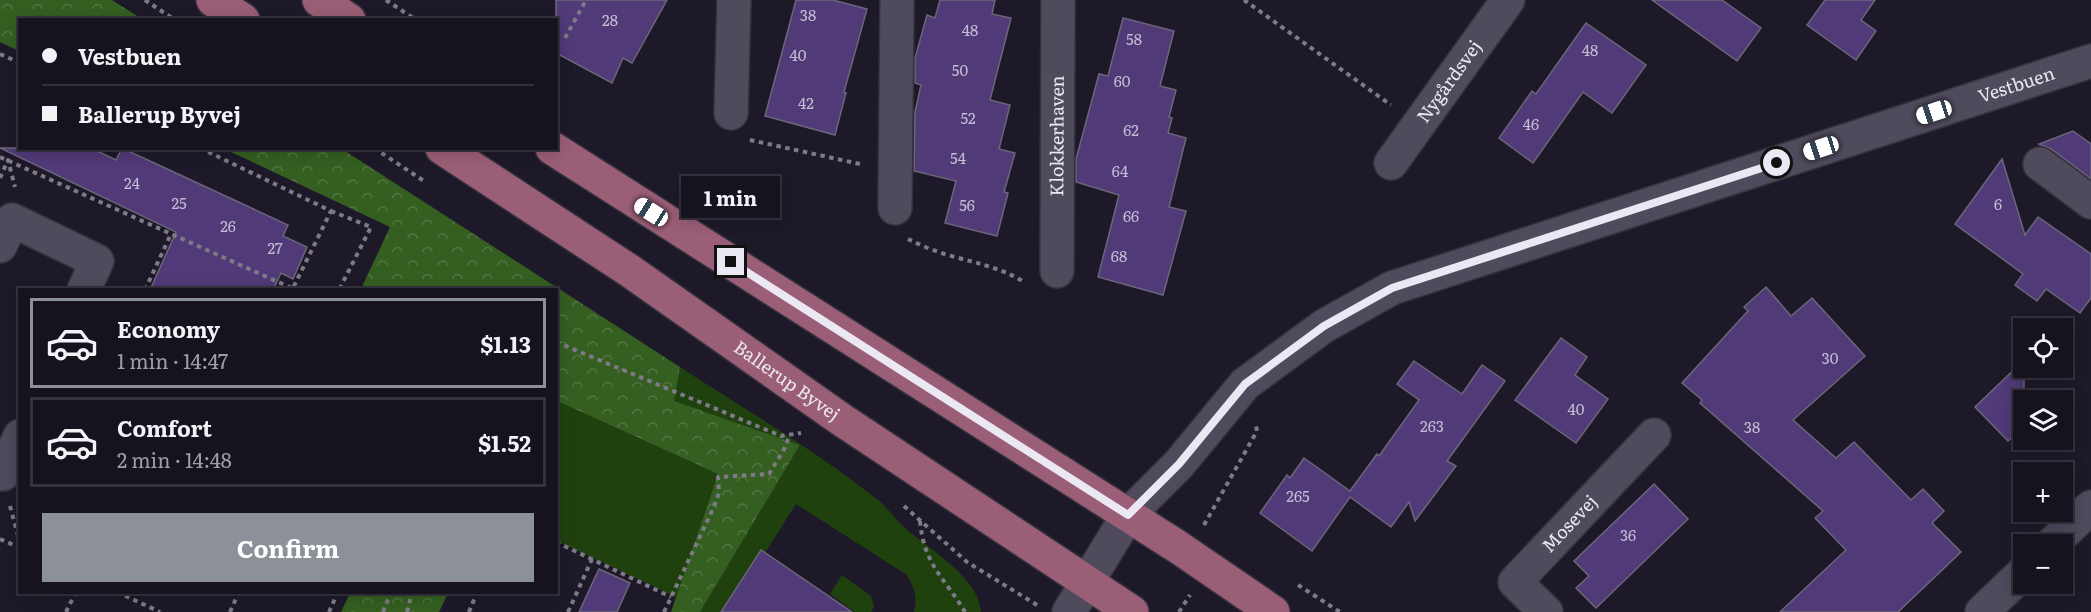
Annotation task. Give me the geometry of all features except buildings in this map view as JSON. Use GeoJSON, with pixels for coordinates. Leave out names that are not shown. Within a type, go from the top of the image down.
{"type":"FeatureCollection","features":[{"type":"Feature","properties":{"kind":"main road"},"geometry":{"type":"LineString","coordinates":[[213,0],[240,18]]}},
{"type":"Feature","properties":{"kind":"main road"},"geometry":{"type":"LineString","coordinates":[[319,0],[346,18]]}},
{"type":"Feature","properties":{"kind":"main road","name":"Ballerup Byvej"},"geometry":{"type":"LineString","coordinates":[[445,150],[630,271],[842,420],[1132,612]]}},
{"type":"Feature","properties":{"kind":"main road"},"geometry":{"type":"LineString","coordinates":[[555,150],[1178,547],[1273,612]]}},
{"type":"Feature","properties":{"kind":"street"},"geometry":{"type":"LineString","coordinates":[[731,113],[734,0]]}},
{"type":"Feature","properties":{"kind":"street"},"geometry":{"type":"LineString","coordinates":[[895,208],[897,0]]}},
{"type":"Feature","properties":{"kind":"street","name":"Klokkerhaven"},"geometry":{"type":"LineString","coordinates":[[1057,271],[1058,0]]}},
{"type":"Feature","properties":{"kind":"street","name":"Nygårdsvej"},"geometry":{"type":"LineString","coordinates":[[1390,163],[1508,0]]}},
{"type":"Feature","properties":{"kind":"street","name":"Vestbuen"},"geometry":{"type":"LineString","coordinates":[[1069,612],[1128,515],[1179,464],[1245,384],[1324,326],[1392,288],[2091,61]]}},
{"type":"Feature","properties":{"kind":"street"},"geometry":{"type":"LineString","coordinates":[[2040,164],[2091,202]]}},
{"type":"Feature","properties":{"kind":"street"},"geometry":{"type":"LineString","coordinates":[[0,246],[12,220],[97,261],[85,288]]}},
{"type":"Feature","properties":{"kind":"street","name":"Mosevej"},"geometry":{"type":"LineString","coordinates":[[1546,612],[1515,582],[1654,435]]}},
{"type":"Feature","properties":{"kind":"street"},"geometry":{"type":"LineString","coordinates":[[0,473],[3,474],[18,440]]}},
{"type":"Feature","properties":{"kind":"street"},"geometry":{"type":"LineString","coordinates":[[2063,534],[2091,507]]}},
{"type":"Feature","properties":{"kind":"street"},"geometry":{"type":"LineString","coordinates":[[1982,612],[2013,582]]}},
{"type":"Feature","properties":{"kind":"path"},"geometry":{"type":"LineString","coordinates":[[145,0],[172,18]]}},
{"type":"Feature","properties":{"kind":"path"},"geometry":{"type":"LineString","coordinates":[[386,0],[413,18]]}},
{"type":"Feature","properties":{"kind":"path"},"geometry":{"type":"LineString","coordinates":[[565,38],[586,0]]}},
{"type":"Feature","properties":{"kind":"path"},"geometry":{"type":"LineString","coordinates":[[1244,0],[1418,124]]}},
{"type":"Feature","properties":{"kind":"path"},"geometry":{"type":"LineString","coordinates":[[0,54],[18,62]]}},
{"type":"Feature","properties":{"kind":"path"},"geometry":{"type":"LineString","coordinates":[[731,113],[735,132],[752,141],[895,171]]}},
{"type":"Feature","properties":{"kind":"path"},"geometry":{"type":"LineString","coordinates":[[204,150],[331,211],[371,227],[340,288]]}},
{"type":"Feature","properties":{"kind":"path"},"geometry":{"type":"LineString","coordinates":[[0,157],[293,288]]}},
{"type":"Feature","properties":{"kind":"path"},"geometry":{"type":"LineString","coordinates":[[895,208],[908,239],[945,255],[1008,272],[1030,286],[1057,289],[1057,271]]}},
{"type":"Feature","properties":{"kind":"path"},"geometry":{"type":"LineString","coordinates":[[295,288],[331,211]]}},
{"type":"Feature","properties":{"kind":"path"},"geometry":{"type":"LineString","coordinates":[[146,288],[171,234]]}},
{"type":"Feature","properties":{"kind":"path"},"geometry":{"type":"LineString","coordinates":[[558,343],[781,436],[808,432]]}},
{"type":"Feature","properties":{"kind":"path"},"geometry":{"type":"LineString","coordinates":[[1178,547],[1204,525],[1257,430],[1245,384]]}},
{"type":"Feature","properties":{"kind":"path"},"geometry":{"type":"LineString","coordinates":[[664,612],[713,509],[719,493],[718,477],[769,474],[786,447],[789,435]]}},
{"type":"Feature","properties":{"kind":"path"},"geometry":{"type":"LineString","coordinates":[[920,520],[922,541],[927,557],[965,612]]}},
{"type":"Feature","properties":{"kind":"path"},"geometry":{"type":"LineString","coordinates":[[0,540],[18,547]]}},
{"type":"Feature","properties":{"kind":"path"},"geometry":{"type":"LineString","coordinates":[[558,543],[671,597]]}},
{"type":"Feature","properties":{"kind":"path"},"geometry":{"type":"LineString","coordinates":[[568,612],[592,559]]}},
{"type":"Feature","properties":{"kind":"path"},"geometry":{"type":"LineString","coordinates":[[66,612],[74,594]]}},
{"type":"Feature","properties":{"kind":"path"},"geometry":{"type":"LineString","coordinates":[[121,594],[160,612]]}},
{"type":"Feature","properties":{"kind":"path"},"geometry":{"type":"LineString","coordinates":[[230,612],[238,594]]}},
{"type":"Feature","properties":{"kind":"path"},"geometry":{"type":"LineString","coordinates":[[329,612],[337,594]]}},
{"type":"Feature","properties":{"kind":"path"},"geometry":{"type":"LineString","coordinates":[[383,612],[390,594]]}},
{"type":"Feature","properties":{"kind":"path"},"geometry":{"type":"LineString","coordinates":[[408,612],[412,594]]}},
{"type":"Feature","properties":{"kind":"path"},"geometry":{"type":"LineString","coordinates":[[469,612],[476,594]]}},
{"type":"Feature","properties":{"kind":"green space"},"geometry":{"type":"Polygon","coordinates":[[[0,0],[112,0],[140,18],[18,18],[18,51],[0,42],[0,0]]]}},
{"type":"Feature","properties":{"kind":"green space"},"geometry":{"type":"Polygon","coordinates":[[[227,150],[344,150],[558,288],[361,288],[390,227],[227,150]]]}},
{"type":"Feature","properties":{"kind":"green space"},"geometry":{"type":"Polygon","coordinates":[[[558,288],[680,367],[674,401],[800,445],[700,612],[671,612],[718,474],[558,401],[558,288]]]}},
{"type":"Feature","properties":{"kind":"green space"},"geometry":{"type":"Polygon","coordinates":[[[680,367],[806,448],[878,500],[903,526],[963,576],[978,600],[981,612],[914,612],[915,593],[907,575],[796,504],[765,553],[761,550],[721,612],[700,612],[800,445],[673,401],[680,367]]]}},
{"type":"Feature","properties":{"kind":"green space"},"geometry":{"type":"Polygon","coordinates":[[[558,401],[718,474],[676,597],[558,541],[558,401]]]}},
{"type":"Feature","properties":{"kind":"green space"},"geometry":{"type":"Polygon","coordinates":[[[842,575],[871,596],[874,607],[871,612],[855,612],[830,594],[842,575]]]}},
{"type":"Feature","properties":{"kind":"green space"},"geometry":{"type":"Polygon","coordinates":[[[349,594],[448,594],[439,612],[341,612],[349,594]]]}},
{"type":"Feature","properties":{"kind":"route"},"geometry":{"type":"LineString","coordinates":[[731,262],[1128,515],[1179,464],[1245,384],[1324,326],[1392,288],[1777,163]]}}]}
